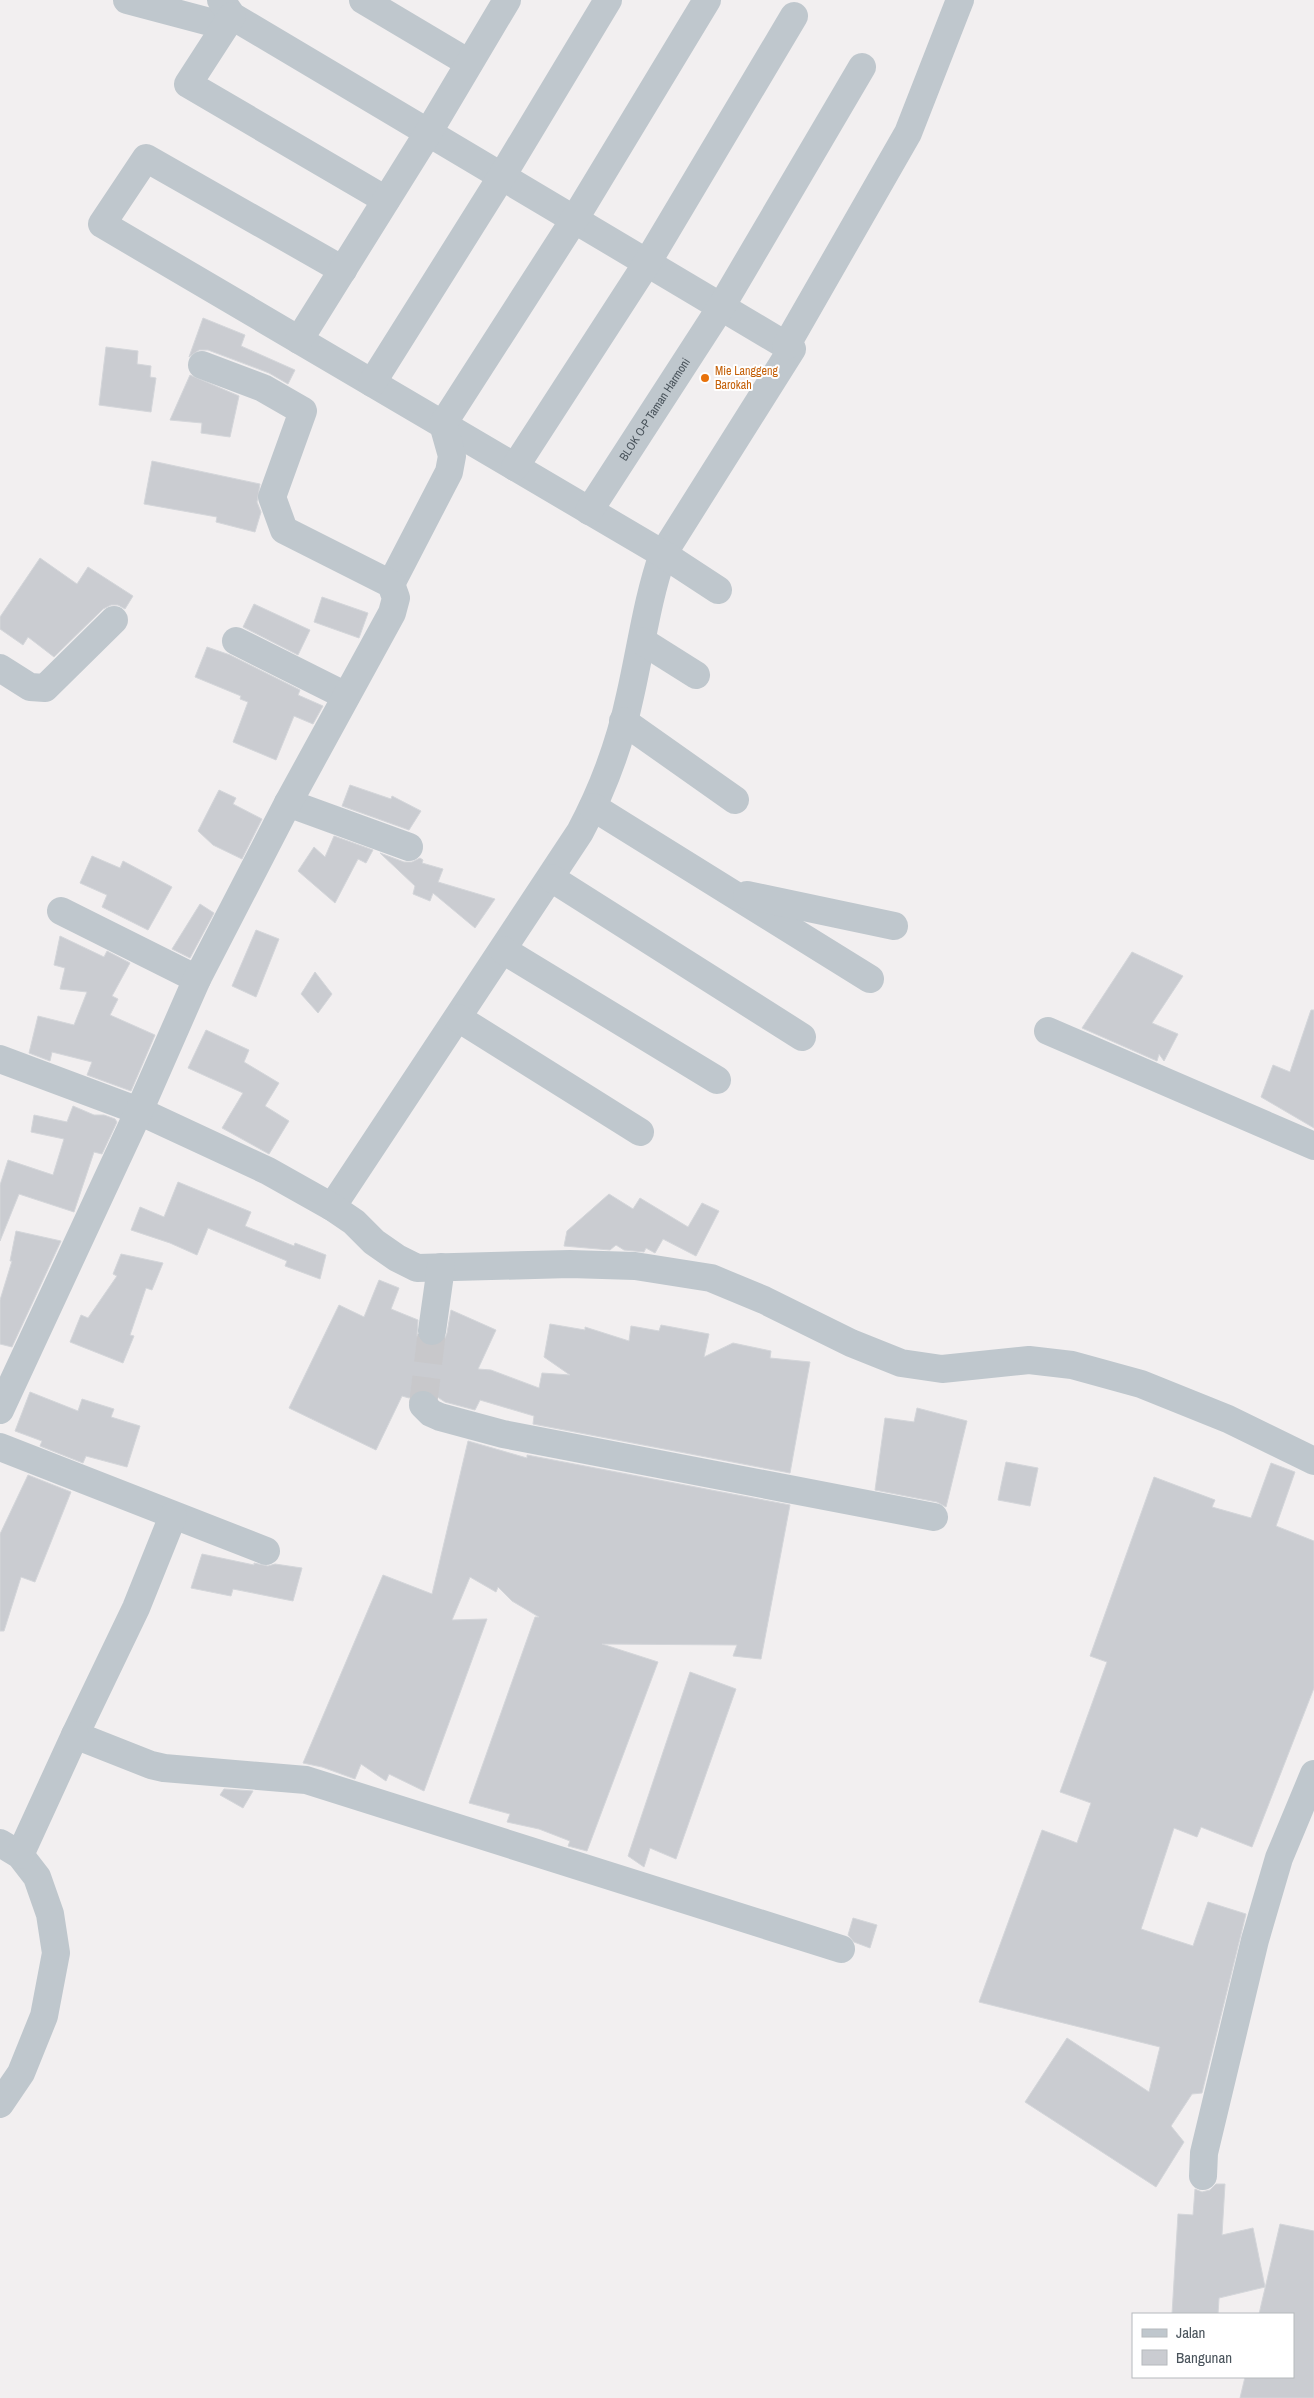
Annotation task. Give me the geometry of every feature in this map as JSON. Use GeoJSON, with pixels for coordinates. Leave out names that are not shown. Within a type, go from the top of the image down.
{"type":"FeatureCollection","features":[{"type":"Feature","properties":{"kind":"street"},"geometry":{"type":"LineString","coordinates":[[127,0],[226,14],[502,176],[792,350],[662,554],[652,586],[624,721],[616,749],[594,806],[551,878],[332,1207]]}},
{"type":"Feature","properties":{"kind":"street"},"geometry":{"type":"LineString","coordinates":[[363,0],[469,63]]}},
{"type":"Feature","properties":{"kind":"street"},"geometry":{"type":"LineString","coordinates":[[299,340],[428,133],[506,0]]}},
{"type":"Feature","properties":{"kind":"street"},"geometry":{"type":"LineString","coordinates":[[372,383],[502,176],[608,0]]}},
{"type":"Feature","properties":{"kind":"street"},"geometry":{"type":"LineString","coordinates":[[391,584],[449,472],[452,456],[443,424],[574,220],[707,0]]}},
{"type":"Feature","properties":{"kind":"street"},"geometry":{"type":"LineString","coordinates":[[786,346],[908,133],[957,4]]}},
{"type":"Feature","properties":{"kind":"street"},"geometry":{"type":"LineString","coordinates":[[226,14],[188,84],[386,200]]}},
{"type":"Feature","properties":{"kind":"street"},"geometry":{"type":"LineString","coordinates":[[515,467],[647,263],[794,16]]}},
{"type":"Feature","properties":{"kind":"street","name":"BLOK O-P Taman Harmoni"},"geometry":{"type":"LineString","coordinates":[[589,511],[721,307],[862,67]]}},
{"type":"Feature","properties":{"kind":"street"},"geometry":{"type":"LineString","coordinates":[[343,270],[146,158],[102,224],[662,554],[718,590]]}},
{"type":"Feature","properties":{"kind":"street"},"geometry":{"type":"LineString","coordinates":[[0,1410],[139,1112],[197,979],[288,803],[392,613],[396,598],[391,584],[284,530],[279,521],[272,497],[303,411],[263,388],[202,365]]}},
{"type":"Feature","properties":{"kind":"street"},"geometry":{"type":"LineString","coordinates":[[0,668],[30,687],[45,688],[114,620]]}},
{"type":"Feature","properties":{"kind":"street"},"geometry":{"type":"LineString","coordinates":[[236,640],[346,696]]}},
{"type":"Feature","properties":{"kind":"street"},"geometry":{"type":"LineString","coordinates":[[642,641],[696,675]]}},
{"type":"Feature","properties":{"kind":"street"},"geometry":{"type":"LineString","coordinates":[[624,721],[735,800]]}},
{"type":"Feature","properties":{"kind":"street"},"geometry":{"type":"LineString","coordinates":[[288,803],[409,847]]}},
{"type":"Feature","properties":{"kind":"street"},"geometry":{"type":"LineString","coordinates":[[594,806],[870,979]]}},
{"type":"Feature","properties":{"kind":"street"},"geometry":{"type":"LineString","coordinates":[[551,878],[802,1037]]}},
{"type":"Feature","properties":{"kind":"street"},"geometry":{"type":"LineString","coordinates":[[728,891],[894,926]]}},
{"type":"Feature","properties":{"kind":"street"},"geometry":{"type":"LineString","coordinates":[[62,911],[197,979]]}},
{"type":"Feature","properties":{"kind":"street"},"geometry":{"type":"LineString","coordinates":[[503,950],[717,1080]]}},
{"type":"Feature","properties":{"kind":"street"},"geometry":{"type":"LineString","coordinates":[[458,1018],[640,1132]]}},
{"type":"Feature","properties":{"kind":"street"},"geometry":{"type":"LineString","coordinates":[[1048,1031],[1314,1146]]}},
{"type":"Feature","properties":{"kind":"street"},"geometry":{"type":"LineString","coordinates":[[0,1059],[139,1112],[268,1171],[332,1207],[354,1222],[374,1242],[397,1258],[417,1268],[570,1264],[626,1266],[711,1278],[764,1300],[851,1343],[901,1363],[942,1369],[1029,1360],[1072,1365],[1141,1384],[1228,1418],[1314,1461]]}},
{"type":"Feature","properties":{"kind":"street"},"geometry":{"type":"LineString","coordinates":[[432,1331],[441,1268]]}},
{"type":"Feature","properties":{"kind":"street"},"geometry":{"type":"LineString","coordinates":[[423,1404],[431,1413],[440,1417],[503,1434],[934,1517]]}},
{"type":"Feature","properties":{"kind":"street"},"geometry":{"type":"LineString","coordinates":[[0,1447],[266,1551]]}},
{"type":"Feature","properties":{"kind":"street"},"geometry":{"type":"LineString","coordinates":[[0,2104],[21,2073],[44,2016],[56,1953],[50,1914],[37,1877],[10,1849],[75,1735],[136,1608],[173,1516]]}},
{"type":"Feature","properties":{"kind":"street"},"geometry":{"type":"LineString","coordinates":[[75,1735],[151,1765],[164,1768],[306,1780],[841,1949]]}},
{"type":"Feature","properties":{"kind":"street"},"geometry":{"type":"LineString","coordinates":[[1203,2176],[1204,2153],[1255,1940],[1279,1858],[1314,1774]]}},
{"type":"Feature","properties":{"kind":"building"},"geometry":{"type":"Polygon","coordinates":[[[203,318],[245,335],[241,346],[295,370],[288,384],[269,373],[208,350],[199,350],[189,357],[203,318]]]}},
{"type":"Feature","properties":{"kind":"building"},"geometry":{"type":"Polygon","coordinates":[[[106,347],[138,351],[137,364],[151,366],[150,377],[156,378],[151,412],[99,405],[106,347]]]}},
{"type":"Feature","properties":{"kind":"building"},"geometry":{"type":"Polygon","coordinates":[[[190,375],[239,396],[230,437],[201,433],[202,423],[170,420],[190,375]]]}},
{"type":"Feature","properties":{"kind":"building"},"geometry":{"type":"Polygon","coordinates":[[[152,461],[260,484],[257,502],[261,512],[255,532],[216,522],[217,517],[144,504],[152,461]]]}},
{"type":"Feature","properties":{"kind":"building"},"geometry":{"type":"Polygon","coordinates":[[[40,558],[77,584],[88,567],[133,596],[125,609],[118,605],[111,605],[103,609],[54,657],[28,637],[23,645],[0,629],[0,617],[40,558]]]}},
{"type":"Feature","properties":{"kind":"building"},"geometry":{"type":"Polygon","coordinates":[[[322,597],[368,613],[359,638],[314,622],[322,597]]]}},
{"type":"Feature","properties":{"kind":"building"},"geometry":{"type":"Polygon","coordinates":[[[254,604],[310,630],[298,655],[243,627],[254,604]]]}},
{"type":"Feature","properties":{"kind":"building"},"geometry":{"type":"Polygon","coordinates":[[[207,647],[230,655],[300,690],[298,695],[323,706],[313,724],[294,716],[276,760],[233,742],[248,702],[240,699],[241,696],[195,677],[207,647]]]}},
{"type":"Feature","properties":{"kind":"building"},"geometry":{"type":"Polygon","coordinates":[[[350,785],[391,799],[392,796],[421,811],[409,830],[342,806],[350,785]]]}},
{"type":"Feature","properties":{"kind":"building"},"geometry":{"type":"Polygon","coordinates":[[[219,790],[236,798],[233,804],[262,819],[242,859],[213,845],[198,831],[219,790]]]}},
{"type":"Feature","properties":{"kind":"building"},"geometry":{"type":"Polygon","coordinates":[[[334,836],[373,850],[366,863],[358,859],[335,903],[298,871],[314,847],[325,857],[334,836]]]}},
{"type":"Feature","properties":{"kind":"building"},"geometry":{"type":"Polygon","coordinates":[[[380,853],[404,862],[412,862],[420,858],[423,860],[422,863],[443,869],[438,882],[495,899],[475,928],[433,893],[430,901],[413,894],[415,886],[380,853]]]}},
{"type":"Feature","properties":{"kind":"building"},"geometry":{"type":"Polygon","coordinates":[[[92,856],[120,868],[123,861],[172,887],[148,930],[102,907],[107,895],[80,883],[92,856]]]}},
{"type":"Feature","properties":{"kind":"building"},"geometry":{"type":"Polygon","coordinates":[[[200,904],[214,913],[190,958],[172,949],[200,904]]]}},
{"type":"Feature","properties":{"kind":"building"},"geometry":{"type":"Polygon","coordinates":[[[256,930],[279,939],[256,997],[232,986],[256,930]]]}},
{"type":"Feature","properties":{"kind":"building"},"geometry":{"type":"Polygon","coordinates":[[[60,936],[104,957],[107,951],[130,963],[112,996],[118,999],[110,1015],[155,1035],[131,1091],[87,1075],[92,1062],[52,1052],[50,1061],[29,1053],[38,1016],[74,1025],[87,992],[60,989],[65,968],[54,965],[60,936]]]}},
{"type":"Feature","properties":{"kind":"building"},"geometry":{"type":"Polygon","coordinates":[[[1132,952],[1183,976],[1152,1023],[1178,1034],[1164,1061],[1159,1054],[1157,1061],[1082,1028],[1132,952]]]}},
{"type":"Feature","properties":{"kind":"building"},"geometry":{"type":"Polygon","coordinates":[[[315,972],[332,994],[318,1013],[301,994],[315,972]]]}},
{"type":"Feature","properties":{"kind":"building"},"geometry":{"type":"Polygon","coordinates":[[[1311,1010],[1314,1010],[1314,1128],[1261,1097],[1273,1065],[1290,1072],[1311,1010]]]}},
{"type":"Feature","properties":{"kind":"building"},"geometry":{"type":"Polygon","coordinates":[[[206,1030],[249,1050],[244,1062],[279,1083],[265,1106],[289,1121],[269,1154],[222,1128],[243,1093],[188,1068],[206,1030]]]}},
{"type":"Feature","properties":{"kind":"building"},"geometry":{"type":"Polygon","coordinates":[[[73,1106],[94,1115],[104,1115],[115,1119],[117,1122],[102,1154],[94,1152],[74,1212],[19,1194],[0,1241],[0,1185],[8,1160],[53,1175],[64,1139],[31,1132],[34,1115],[67,1122],[73,1106]]]}},
{"type":"Feature","properties":{"kind":"building"},"geometry":{"type":"Polygon","coordinates":[[[178,1182],[251,1212],[245,1226],[294,1246],[295,1243],[326,1255],[320,1279],[285,1266],[287,1261],[208,1228],[197,1255],[170,1243],[131,1230],[140,1207],[164,1217],[178,1182]]]}},
{"type":"Feature","properties":{"kind":"building"},"geometry":{"type":"Polygon","coordinates":[[[609,1194],[633,1209],[640,1198],[688,1227],[702,1203],[719,1211],[696,1256],[663,1239],[655,1253],[646,1248],[644,1252],[624,1250],[616,1245],[610,1250],[564,1246],[567,1231],[609,1194]]]}},
{"type":"Feature","properties":{"kind":"building"},"geometry":{"type":"Polygon","coordinates":[[[16,1231],[61,1241],[12,1347],[0,1344],[0,1300],[12,1261],[10,1261],[16,1231]]]}},
{"type":"Feature","properties":{"kind":"building"},"geometry":{"type":"Polygon","coordinates":[[[121,1254],[163,1263],[152,1290],[146,1288],[130,1335],[134,1336],[123,1363],[70,1342],[81,1315],[88,1318],[117,1276],[113,1274],[121,1254]]]}},
{"type":"Feature","properties":{"kind":"building"},"geometry":{"type":"Polygon","coordinates":[[[379,1280],[399,1288],[391,1309],[418,1320],[417,1336],[423,1344],[437,1346],[444,1341],[451,1310],[496,1330],[478,1369],[491,1370],[539,1388],[542,1373],[570,1375],[544,1357],[550,1324],[585,1330],[585,1327],[629,1341],[631,1326],[659,1331],[661,1325],[709,1334],[704,1357],[733,1343],[771,1351],[770,1358],[810,1362],[790,1473],[533,1424],[534,1416],[480,1400],[475,1410],[445,1402],[427,1390],[418,1390],[409,1398],[402,1396],[376,1450],[289,1408],[339,1305],[364,1317],[379,1280]]]}},
{"type":"Feature","properties":{"kind":"building"},"geometry":{"type":"Polygon","coordinates":[[[30,1392],[78,1411],[82,1399],[114,1409],[111,1417],[140,1426],[127,1467],[86,1456],[83,1463],[40,1446],[42,1441],[15,1431],[30,1392]]]}},
{"type":"Feature","properties":{"kind":"building"},"geometry":{"type":"Polygon","coordinates":[[[917,1408],[967,1421],[946,1507],[937,1502],[875,1490],[885,1418],[914,1422],[917,1408]]]}},
{"type":"Feature","properties":{"kind":"building"},"geometry":{"type":"Polygon","coordinates":[[[468,1441],[527,1458],[527,1455],[790,1505],[761,1659],[733,1656],[737,1645],[602,1644],[658,1662],[587,1851],[568,1846],[570,1841],[539,1829],[507,1822],[510,1814],[469,1803],[535,1617],[539,1617],[512,1601],[498,1587],[496,1592],[470,1577],[452,1620],[487,1619],[424,1791],[389,1774],[386,1781],[361,1764],[355,1779],[322,1767],[303,1763],[383,1575],[432,1594],[468,1441]]]}},
{"type":"Feature","properties":{"kind":"building"},"geometry":{"type":"Polygon","coordinates":[[[1006,1462],[1038,1468],[1030,1506],[998,1500],[1006,1462]]]}},
{"type":"Feature","properties":{"kind":"building"},"geometry":{"type":"Polygon","coordinates":[[[1271,1463],[1295,1472],[1276,1526],[1314,1541],[1314,1688],[1252,1847],[1201,1827],[1197,1837],[1174,1828],[1141,1929],[1193,1946],[1208,1902],[1246,1914],[1202,2093],[1192,2094],[1171,2126],[1184,2142],[1156,2187],[1025,2102],[1067,2038],[1149,2092],[1160,2047],[979,2002],[1042,1830],[1077,1843],[1091,1803],[1060,1792],[1107,1662],[1090,1656],[1154,1477],[1215,1500],[1212,1507],[1251,1518],[1271,1463]]]}},
{"type":"Feature","properties":{"kind":"building"},"geometry":{"type":"Polygon","coordinates":[[[28,1475],[71,1492],[35,1582],[21,1577],[4,1631],[0,1631],[0,1534],[28,1475]]]}},
{"type":"Feature","properties":{"kind":"building"},"geometry":{"type":"Polygon","coordinates":[[[202,1554],[254,1565],[254,1563],[268,1566],[275,1564],[302,1568],[293,1601],[233,1589],[231,1596],[191,1588],[202,1554]]]}},
{"type":"Feature","properties":{"kind":"building"},"geometry":{"type":"Polygon","coordinates":[[[690,1672],[736,1689],[676,1859],[650,1848],[644,1867],[628,1856],[690,1672]]]}},
{"type":"Feature","properties":{"kind":"building"},"geometry":{"type":"Polygon","coordinates":[[[224,1789],[253,1791],[243,1808],[220,1795],[224,1789]]]}},
{"type":"Feature","properties":{"kind":"building"},"geometry":{"type":"Polygon","coordinates":[[[853,1918],[877,1925],[870,1948],[854,1942],[848,1935],[853,1918]]]}},
{"type":"Feature","properties":{"kind":"building"},"geometry":{"type":"Polygon","coordinates":[[[1216,2184],[1225,2184],[1222,2235],[1253,2228],[1265,2287],[1219,2298],[1218,2313],[1172,2313],[1178,2214],[1193,2215],[1195,2189],[1202,2192],[1210,2190],[1216,2184]]]}},
{"type":"Feature","properties":{"kind":"building"},"geometry":{"type":"Polygon","coordinates":[[[1280,2224],[1314,2231],[1314,2398],[1240,2398],[1245,2378],[1294,2378],[1294,2313],[1259,2313],[1280,2224]]]}},
{"type":"Feature","properties":{"kind":"tunnel"},"geometry":{"type":"LineString","coordinates":[[423,1405],[432,1331]]}},
{"type":"Feature","properties":{"kind":"place","name":"Mie Langgeng Barokah"},"geometry":{"type":"Point","coordinates":[705,378]}}]}
